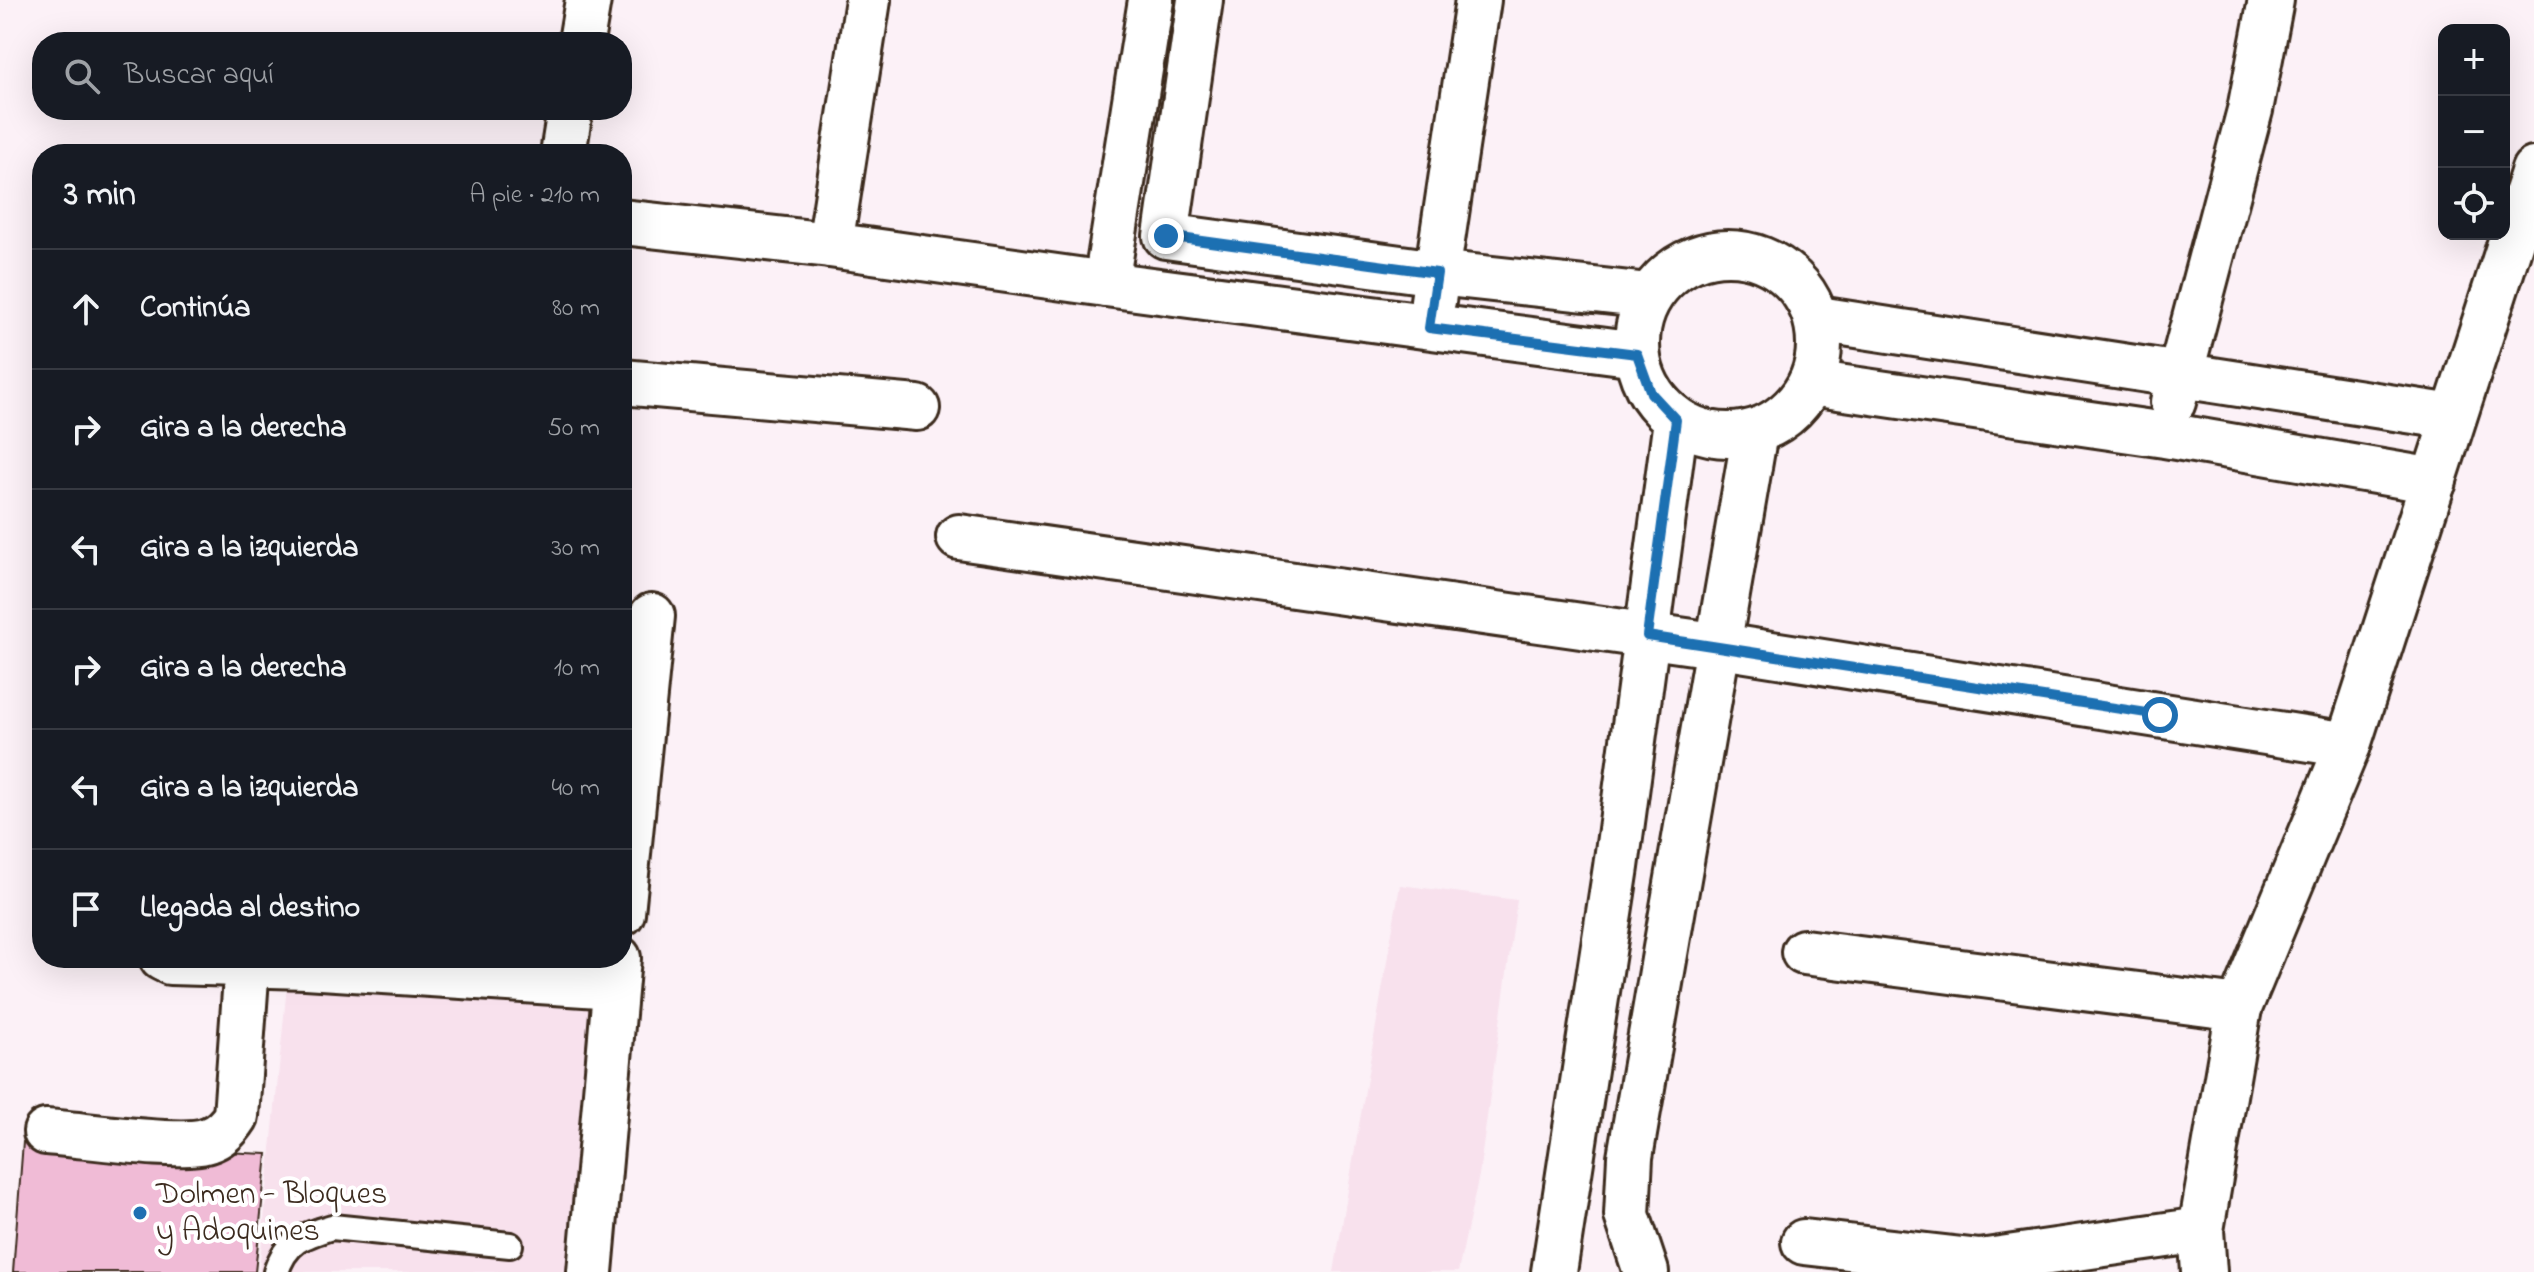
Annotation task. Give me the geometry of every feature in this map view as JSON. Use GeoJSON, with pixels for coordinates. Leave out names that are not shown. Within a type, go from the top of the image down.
{"type":"FeatureCollection","features":[{"type":"Feature","properties":{"kind":"street"},"geometry":{"type":"LineString","coordinates":[[583,32],[588,0]]}},
{"type":"Feature","properties":{"kind":"street"},"geometry":{"type":"LineString","coordinates":[[830,245],[868,0]]}},
{"type":"Feature","properties":{"kind":"street"},"geometry":{"type":"LineString","coordinates":[[1106,284],[1151,0]]}},
{"type":"Feature","properties":{"kind":"street"},"geometry":{"type":"LineString","coordinates":[[1156,293],[1200,0]]}},
{"type":"Feature","properties":{"kind":"street"},"geometry":{"type":"LineString","coordinates":[[1429,328],[1478,0]]}},
{"type":"Feature","properties":{"kind":"street"},"geometry":{"type":"LineString","coordinates":[[2165,435],[2250,110],[2271,0]]}},
{"type":"Feature","properties":{"kind":"street"},"geometry":{"type":"LineString","coordinates":[[565,144],[568,120]]}},
{"type":"Feature","properties":{"kind":"street"},"geometry":{"type":"LineString","coordinates":[[1804,1242],[1980,1262],[2202,1251],[2239,1008],[2348,745],[2534,170]]}},
{"type":"Feature","properties":{"kind":"street"},"geometry":{"type":"LineString","coordinates":[[632,223],[830,245],[1156,293],[1637,354]]}},
{"type":"Feature","properties":{"kind":"street"},"geometry":{"type":"LineString","coordinates":[[1116,229],[1437,273],[1649,296]]}},
{"type":"Feature","properties":{"kind":"street"},"geometry":{"type":"LineString","coordinates":[[1721,253],[1760,258],[1793,279],[1818,319],[1820,348],[1811,383],[1792,410],[1755,432],[1722,435],[1676,420],[1651,393],[1637,354],[1639,321],[1649,296],[1683,264],[1721,253]]}},
{"type":"Feature","properties":{"kind":"street"},"geometry":{"type":"LineString","coordinates":[[1818,319],[2453,417]]}},
{"type":"Feature","properties":{"kind":"street"},"geometry":{"type":"LineString","coordinates":[[632,383],[917,408]]}},
{"type":"Feature","properties":{"kind":"street"},"geometry":{"type":"LineString","coordinates":[[1811,383],[2165,435],[2434,481]]}},
{"type":"Feature","properties":{"kind":"street"},"geometry":{"type":"LineString","coordinates":[[1554,1272],[1626,791],[1676,420]]}},
{"type":"Feature","properties":{"kind":"street"},"geometry":{"type":"LineString","coordinates":[[1646,1272],[1627,1215],[1630,1157],[1721,646],[1755,432]]}},
{"type":"Feature","properties":{"kind":"street"},"geometry":{"type":"LineString","coordinates":[[959,537],[1721,646],[2348,745]]}},
{"type":"Feature","properties":{"kind":"street"},"geometry":{"type":"LineString","coordinates":[[632,814],[652,616]]}},
{"type":"Feature","properties":{"kind":"street"},"geometry":{"type":"LineString","coordinates":[[1626,791],[1691,804]]}},
{"type":"Feature","properties":{"kind":"street"},"geometry":{"type":"LineString","coordinates":[[1804,952],[2239,1008]]}},
{"type":"Feature","properties":{"kind":"street"},"geometry":{"type":"LineString","coordinates":[[46,1132],[184,1143],[209,1140],[220,1134],[236,1116],[247,968]]}},
{"type":"Feature","properties":{"kind":"street"},"geometry":{"type":"LineString","coordinates":[[492,968],[616,972],[590,1272]]}},
{"type":"Feature","properties":{"kind":"street"},"geometry":{"type":"LineString","coordinates":[[1593,1014],[1654,1024]]}},
{"type":"Feature","properties":{"kind":"street"},"geometry":{"type":"LineString","coordinates":[[1571,1149],[1630,1157]]}},
{"type":"Feature","properties":{"kind":"lane"},"geometry":{"type":"LineString","coordinates":[[276,1272],[283,1251],[306,1235],[332,1227],[510,1245]]}},
{"type":"Feature","properties":{"kind":"shaded area"},"geometry":{"type":"Polygon","coordinates":[[[1400,885],[1517,900],[1479,1175],[1458,1272],[1334,1272],[1400,885]]]}},
{"type":"Feature","properties":{"kind":"shaded area"},"geometry":{"type":"Polygon","coordinates":[[[287,985],[598,999],[571,1272],[259,1272],[287,985]]]}},
{"type":"Feature","properties":{"kind":"building","name":"Dolmen - Bloques y Adoquines"},"geometry":{"type":"Polygon","coordinates":[[[23,1142],[267,1154],[255,1272],[13,1272],[23,1142]]]}},
{"type":"Feature","properties":{"kind":"place","name":"Dolmen - Bloques y Adoquines"},"geometry":{"type":"Point","coordinates":[140,1213]}},
{"type":"Feature","properties":{"kind":"route"},"geometry":{"type":"LineString","coordinates":[[1166,236],[1437,273],[1429,328],[1637,354],[1651,393],[1676,420],[1647,636],[2160,715]]}}]}
